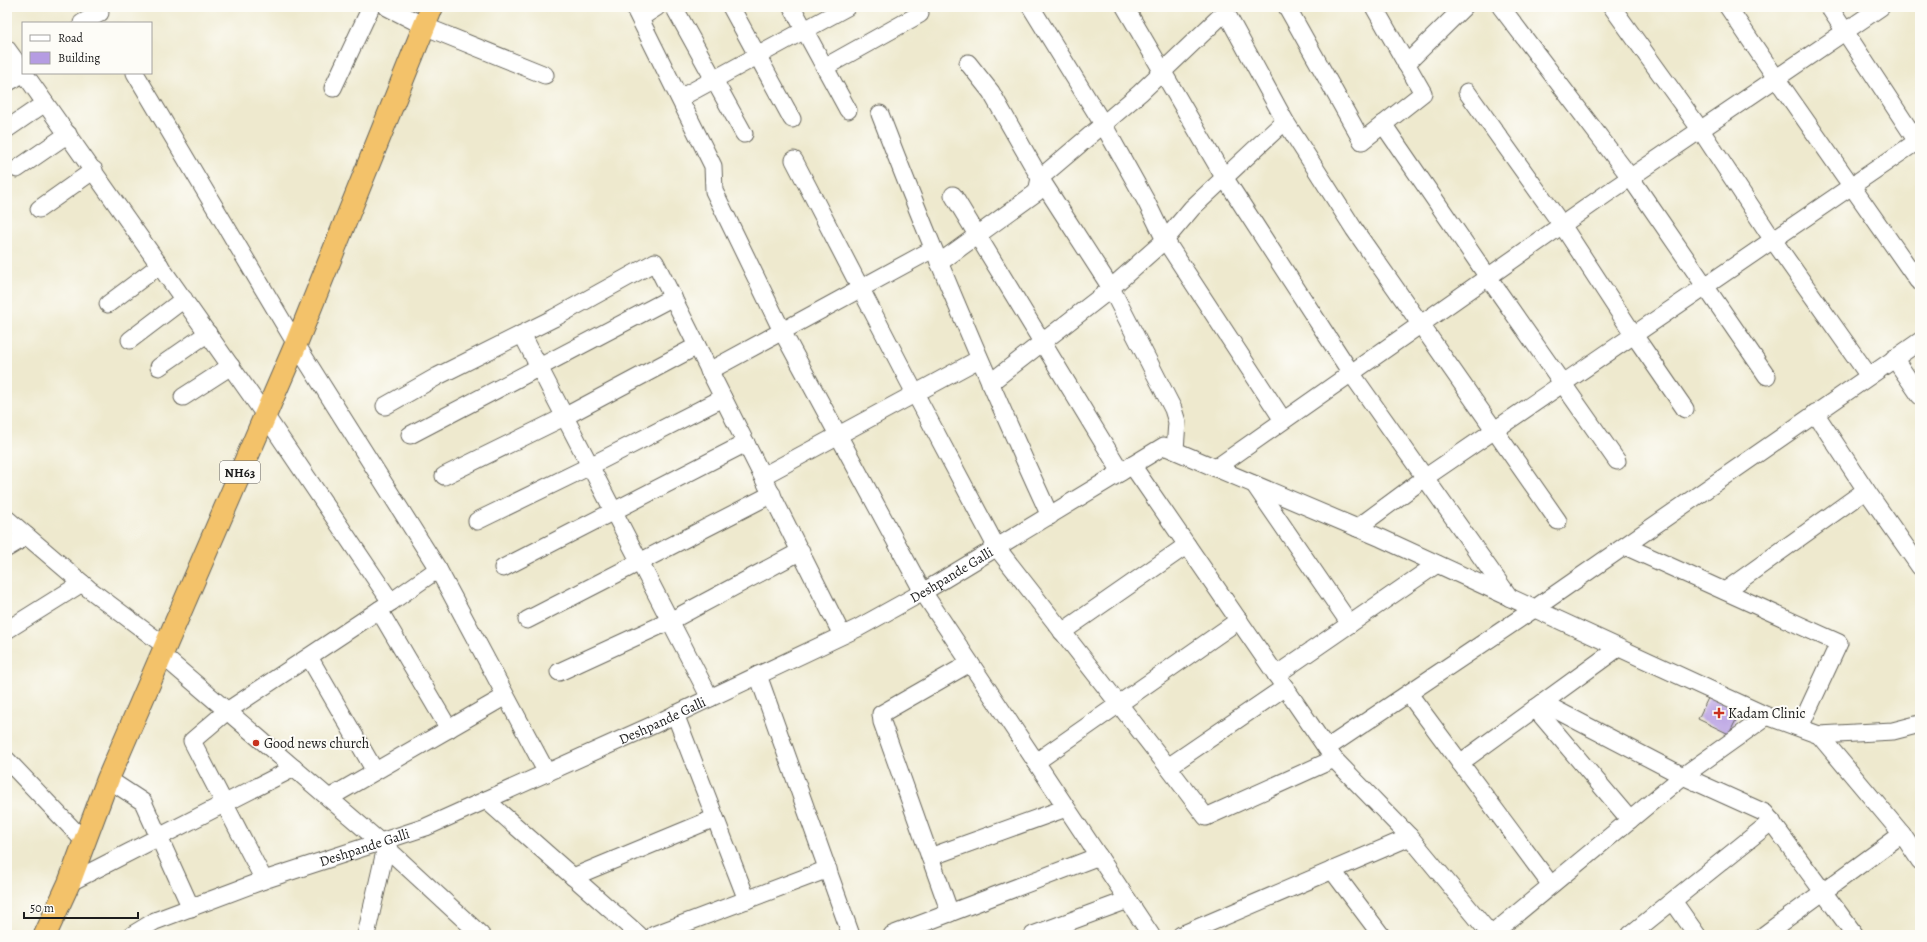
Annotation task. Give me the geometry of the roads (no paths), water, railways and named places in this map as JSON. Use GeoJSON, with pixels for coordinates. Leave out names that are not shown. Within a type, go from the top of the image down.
{"type":"FeatureCollection","features":[{"type":"Feature","properties":{"kind":"highway","name":"NH63"},"geometry":{"type":"LineString","coordinates":[[44,935],[69,883],[108,779],[296,344],[428,17]]}},
{"type":"Feature","properties":{"kind":"street"},"geometry":{"type":"LineString","coordinates":[[333,88],[371,7]]}},
{"type":"Feature","properties":{"kind":"street"},"geometry":{"type":"LineString","coordinates":[[387,7],[428,17],[545,75]]}},
{"type":"Feature","properties":{"kind":"street"},"geometry":{"type":"LineString","coordinates":[[656,7],[637,12],[713,166],[714,191],[782,331],[923,592],[1151,935]]}},
{"type":"Feature","properties":{"kind":"street"},"geometry":{"type":"LineString","coordinates":[[674,7],[744,134]]}},
{"type":"Feature","properties":{"kind":"street"},"geometry":{"type":"LineString","coordinates":[[731,7],[792,119]]}},
{"type":"Feature","properties":{"kind":"street"},"geometry":{"type":"LineString","coordinates":[[792,7],[848,110]]}},
{"type":"Feature","properties":{"kind":"street"},"geometry":{"type":"LineString","coordinates":[[680,98],[847,7]]}},
{"type":"Feature","properties":{"kind":"street"},"geometry":{"type":"LineString","coordinates":[[1031,7],[1103,124],[1146,201],[1165,240],[1283,420]]}},
{"type":"Feature","properties":{"kind":"street"},"geometry":{"type":"LineString","coordinates":[[1125,7],[1224,177],[1351,372],[1510,598]]}},
{"type":"Feature","properties":{"kind":"street"},"geometry":{"type":"LineString","coordinates":[[1287,7],[1362,141],[1423,93],[1374,7]]}},
{"type":"Feature","properties":{"kind":"street"},"geometry":{"type":"LineString","coordinates":[[1406,64],[1464,7]]}},
{"type":"Feature","properties":{"kind":"street"},"geometry":{"type":"LineString","coordinates":[[1501,7],[1630,177],[1767,376]]}},
{"type":"Feature","properties":{"kind":"street"},"geometry":{"type":"LineString","coordinates":[[1612,7],[1700,129],[1773,240],[1869,376]]}},
{"type":"Feature","properties":{"kind":"street"},"geometry":{"type":"LineString","coordinates":[[1728,7],[1918,280]]}},
{"type":"Feature","properties":{"kind":"street"},"geometry":{"type":"LineString","coordinates":[[1357,528],[1426,477],[1852,186],[1918,144],[1829,7]]}},
{"type":"Feature","properties":{"kind":"street"},"geometry":{"type":"LineString","coordinates":[[1216,468],[1630,177],[1881,7]]}},
{"type":"Feature","properties":{"kind":"street"},"geometry":{"type":"LineString","coordinates":[[709,370],[860,288],[936,256],[977,235],[1037,192],[1040,178],[1163,72],[1225,9],[1285,121],[1354,229],[1422,323],[1558,521]]}},
{"type":"Feature","properties":{"kind":"street"},"geometry":{"type":"LineString","coordinates":[[84,22],[100,14]]}},
{"type":"Feature","properties":{"kind":"street"},"geometry":{"type":"LineString","coordinates":[[825,67],[920,14]]}},
{"type":"Feature","properties":{"kind":"street"},"geometry":{"type":"LineString","coordinates":[[968,63],[991,92],[1040,178],[1111,288],[1173,409],[1177,422],[1169,448],[1357,528],[1767,716],[1819,735],[1893,731],[1920,724]]}},
{"type":"Feature","properties":{"kind":"street"},"geometry":{"type":"LineString","coordinates":[[7,83],[20,64]]}},
{"type":"Feature","properties":{"kind":"street"},"geometry":{"type":"LineString","coordinates":[[27,74],[265,415],[385,606],[449,729]]}},
{"type":"Feature","properties":{"kind":"street"},"geometry":{"type":"LineString","coordinates":[[136,74],[296,344],[438,569],[504,697],[547,773]]}},
{"type":"Feature","properties":{"kind":"street"},"geometry":{"type":"LineString","coordinates":[[1467,92],[1562,225],[1634,335],[1685,408]]}},
{"type":"Feature","properties":{"kind":"street"},"geometry":{"type":"LineString","coordinates":[[7,129],[46,103]]}},
{"type":"Feature","properties":{"kind":"street"},"geometry":{"type":"LineString","coordinates":[[880,114],[936,256],[979,359],[1050,516]]}},
{"type":"Feature","properties":{"kind":"street"},"geometry":{"type":"LineString","coordinates":[[990,384],[1111,288],[1165,240],[1192,208],[1285,121]]}},
{"type":"Feature","properties":{"kind":"street"},"geometry":{"type":"LineString","coordinates":[[1383,124],[1488,277],[1618,461]]}},
{"type":"Feature","properties":{"kind":"street"},"geometry":{"type":"LineString","coordinates":[[17,169],[68,134]]}},
{"type":"Feature","properties":{"kind":"street"},"geometry":{"type":"LineString","coordinates":[[794,160],[915,394],[997,548],[1206,818],[1331,754],[1408,694],[1534,609],[1920,340]]}},
{"type":"Feature","properties":{"kind":"street"},"geometry":{"type":"LineString","coordinates":[[39,209],[94,170]]}},
{"type":"Feature","properties":{"kind":"street"},"geometry":{"type":"LineString","coordinates":[[953,195],[1042,342],[1127,468],[1187,545],[1331,754],[1410,837],[1491,935],[1683,776],[1767,716]]}},
{"type":"Feature","properties":{"kind":"street"},"geometry":{"type":"LineString","coordinates":[[384,406],[655,262],[842,635]]}},
{"type":"Feature","properties":{"kind":"street"},"geometry":{"type":"LineString","coordinates":[[108,304],[160,265]]}},
{"type":"Feature","properties":{"kind":"street"},"geometry":{"type":"LineString","coordinates":[[410,435],[673,297]]}},
{"type":"Feature","properties":{"kind":"street"},"geometry":{"type":"LineString","coordinates":[[130,340],[184,299]]}},
{"type":"Feature","properties":{"kind":"street"},"geometry":{"type":"LineString","coordinates":[[159,367],[208,333]]}},
{"type":"Feature","properties":{"kind":"street"},"geometry":{"type":"LineString","coordinates":[[522,334],[710,698]]}},
{"type":"Feature","properties":{"kind":"street"},"geometry":{"type":"LineString","coordinates":[[444,476],[564,417],[697,346]]}},
{"type":"Feature","properties":{"kind":"street"},"geometry":{"type":"LineString","coordinates":[[1894,358],[1920,396]]}},
{"type":"Feature","properties":{"kind":"street"},"geometry":{"type":"LineString","coordinates":[[763,476],[979,359]]}},
{"type":"Feature","properties":{"kind":"street"},"geometry":{"type":"LineString","coordinates":[[183,398],[231,366]]}},
{"type":"Feature","properties":{"kind":"street"},"geometry":{"type":"LineString","coordinates":[[477,521],[590,466],[723,398]]}},
{"type":"Feature","properties":{"kind":"street"},"geometry":{"type":"LineString","coordinates":[[1815,413],[1866,490],[1920,567]]}},
{"type":"Feature","properties":{"kind":"street"},"geometry":{"type":"LineString","coordinates":[[502,568],[746,443]]}},
{"type":"Feature","properties":{"kind":"street","name":"Deshpande Galli"},"geometry":{"type":"LineString","coordinates":[[132,935],[155,921],[264,880],[383,844],[426,827],[710,698],[842,635],[923,592],[1127,468],[1169,448]]}},
{"type":"Feature","properties":{"kind":"street"},"geometry":{"type":"LineString","coordinates":[[1254,484],[1350,624]]}},
{"type":"Feature","properties":{"kind":"street"},"geometry":{"type":"LineString","coordinates":[[1725,591],[1866,490]]}},
{"type":"Feature","properties":{"kind":"street"},"geometry":{"type":"LineString","coordinates":[[527,620],[772,494]]}},
{"type":"Feature","properties":{"kind":"street"},"geometry":{"type":"LineString","coordinates":[[7,519],[163,651],[227,711],[383,844],[481,935]]}},
{"type":"Feature","properties":{"kind":"street"},"geometry":{"type":"LineString","coordinates":[[7,548],[27,536]]}},
{"type":"Feature","properties":{"kind":"street"},"geometry":{"type":"LineString","coordinates":[[1062,632],[1187,545]]}},
{"type":"Feature","properties":{"kind":"street"},"geometry":{"type":"LineString","coordinates":[[1625,546],[1839,643],[1800,727]]}},
{"type":"Feature","properties":{"kind":"street"},"geometry":{"type":"LineString","coordinates":[[559,672],[670,621],[801,551]]}},
{"type":"Feature","properties":{"kind":"street"},"geometry":{"type":"LineString","coordinates":[[1168,767],[1281,681],[1350,624],[1437,564]]}},
{"type":"Feature","properties":{"kind":"street"},"geometry":{"type":"LineString","coordinates":[[264,880],[192,741],[227,711],[438,569]]}},
{"type":"Feature","properties":{"kind":"street"},"geometry":{"type":"LineString","coordinates":[[7,630],[82,583]]}},
{"type":"Feature","properties":{"kind":"street"},"geometry":{"type":"LineString","coordinates":[[1036,762],[1239,620]]}},
{"type":"Feature","properties":{"kind":"street"},"geometry":{"type":"LineString","coordinates":[[1460,763],[1618,648]]}},
{"type":"Feature","properties":{"kind":"street"},"geometry":{"type":"LineString","coordinates":[[308,657],[375,771]]}},
{"type":"Feature","properties":{"kind":"street"},"geometry":{"type":"LineString","coordinates":[[950,913],[882,722],[882,714],[970,663]]}},
{"type":"Feature","properties":{"kind":"street"},"geometry":{"type":"LineString","coordinates":[[758,675],[852,935]]}},
{"type":"Feature","properties":{"kind":"street"},"geometry":{"type":"LineString","coordinates":[[1408,694],[1551,885]]}},
{"type":"Feature","properties":{"kind":"street"},"geometry":{"type":"LineString","coordinates":[[329,798],[504,697]]}},
{"type":"Feature","properties":{"kind":"street"},"geometry":{"type":"LineString","coordinates":[[1539,706],[1683,776],[1765,813],[1856,935]]}},
{"type":"Feature","properties":{"kind":"street"},"geometry":{"type":"LineString","coordinates":[[1539,706],[1630,820]]}},
{"type":"Feature","properties":{"kind":"street"},"geometry":{"type":"LineString","coordinates":[[674,714],[747,900]]}},
{"type":"Feature","properties":{"kind":"street"},"geometry":{"type":"LineString","coordinates":[[1819,735],[1902,834],[1920,861]]}},
{"type":"Feature","properties":{"kind":"street"},"geometry":{"type":"LineString","coordinates":[[7,760],[85,842]]}},
{"type":"Feature","properties":{"kind":"street"},"geometry":{"type":"LineString","coordinates":[[69,883],[158,836],[294,768]]}},
{"type":"Feature","properties":{"kind":"street"},"geometry":{"type":"LineString","coordinates":[[108,779],[142,802],[191,908]]}},
{"type":"Feature","properties":{"kind":"street"},"geometry":{"type":"LineString","coordinates":[[486,800],[639,935]]}},
{"type":"Feature","properties":{"kind":"street"},"geometry":{"type":"LineString","coordinates":[[930,857],[1066,808]]}},
{"type":"Feature","properties":{"kind":"street"},"geometry":{"type":"LineString","coordinates":[[573,876],[715,818]]}},
{"type":"Feature","properties":{"kind":"street"},"geometry":{"type":"LineString","coordinates":[[1630,935],[1772,821]]}},
{"type":"Feature","properties":{"kind":"street"},"geometry":{"type":"LineString","coordinates":[[1764,935],[1902,834]]}},
{"type":"Feature","properties":{"kind":"street"},"geometry":{"type":"LineString","coordinates":[[1181,935],[1410,837]]}},
{"type":"Feature","properties":{"kind":"street"},"geometry":{"type":"LineString","coordinates":[[366,935],[383,844]]}},
{"type":"Feature","properties":{"kind":"street"},"geometry":{"type":"LineString","coordinates":[[892,935],[1099,856]]}},
{"type":"Feature","properties":{"kind":"street"},"geometry":{"type":"LineString","coordinates":[[654,935],[828,869]]}},
{"type":"Feature","properties":{"kind":"street"},"geometry":{"type":"LineString","coordinates":[[1332,870],[1381,935]]}},
{"type":"Feature","properties":{"kind":"street"},"geometry":{"type":"LineString","coordinates":[[1033,935],[1128,900]]}},
{"type":"Feature","properties":{"kind":"street"},"geometry":{"type":"LineString","coordinates":[[1673,901],[1697,935]]}},
{"type":"Feature","properties":{"kind":"place","name":"Kadam Clinic"},"geometry":{"type":"Point","coordinates":[1719,713]}},
{"type":"Feature","properties":{"kind":"place","name":"Good news church"},"geometry":{"type":"Point","coordinates":[256,743]}}]}
